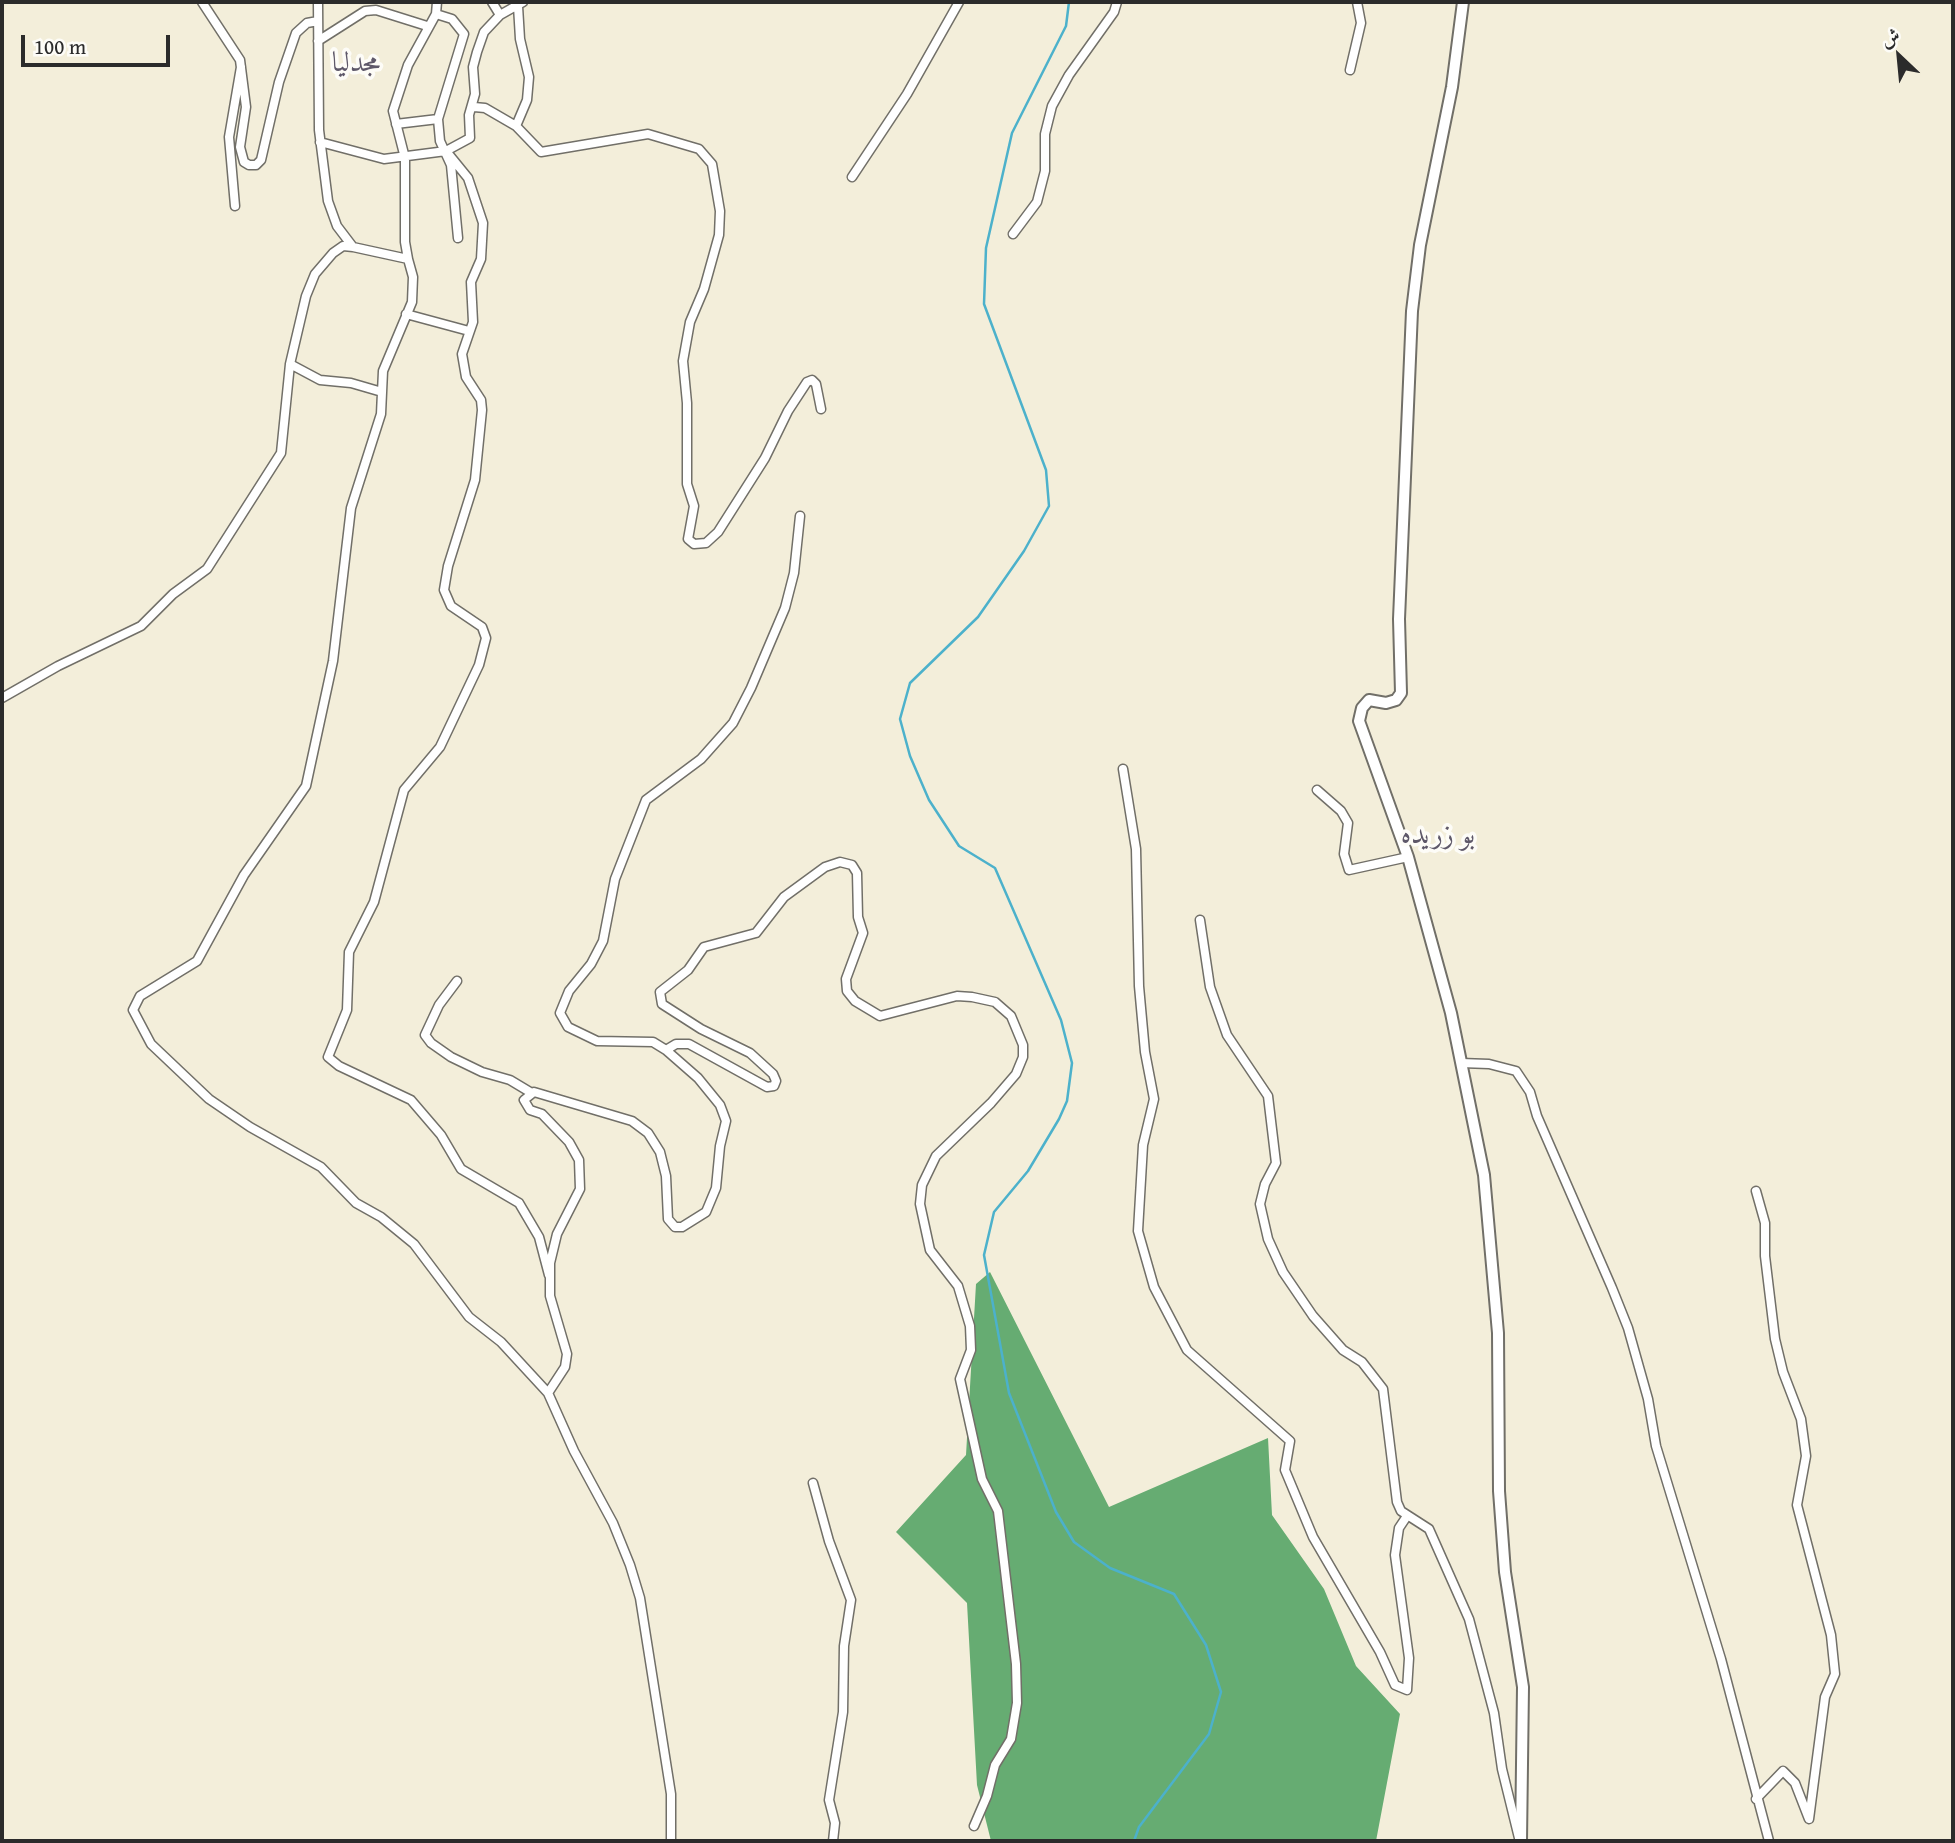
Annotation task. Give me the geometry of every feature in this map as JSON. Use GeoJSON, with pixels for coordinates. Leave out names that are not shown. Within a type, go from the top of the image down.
{"type":"FeatureCollection","features":[{"type":"Feature","properties":{"kind":"street"},"geometry":{"type":"LineString","coordinates":[[202,2],[237,52],[241,64],[246,107],[241,154],[244,162],[256,165],[261,160],[279,82],[296,33],[307,23],[318,21]]}},
{"type":"Feature","properties":{"kind":"street"},"geometry":{"type":"LineString","coordinates":[[318,2],[320,142],[328,201],[337,226],[353,247]]}},
{"type":"Feature","properties":{"kind":"street"},"geometry":{"type":"LineString","coordinates":[[437,2],[436,14],[427,26],[397,93],[393,111],[405,158],[405,242],[414,290],[383,372],[375,439],[351,508],[333,661],[306,786],[244,875],[197,961],[140,996],[133,1010],[151,1044],[209,1099],[250,1127],[321,1167],[356,1203],[388,1223],[414,1244],[469,1317],[501,1342],[548,1393],[574,1451],[613,1523],[637,1587],[671,1794],[671,1841]]}},
{"type":"Feature","properties":{"kind":"street"},"geometry":{"type":"LineString","coordinates":[[492,2],[499,15]]}},
{"type":"Feature","properties":{"kind":"street"},"geometry":{"type":"LineString","coordinates":[[852,177],[906,94],[959,2]]}},
{"type":"Feature","properties":{"kind":"street"},"geometry":{"type":"LineString","coordinates":[[1013,234],[1037,202],[1045,170],[1045,134],[1052,106],[1069,75],[1114,12],[1117,2]]}},
{"type":"Feature","properties":{"kind":"street"},"geometry":{"type":"LineString","coordinates":[[1350,70],[1361,23],[1357,2]]}},
{"type":"Feature","properties":{"kind":"street"},"geometry":{"type":"LineString","coordinates":[[1463,2],[1452,87],[1422,235],[1412,311],[1399,619],[1401,693],[1396,700],[1386,703],[1369,700],[1362,708],[1359,721],[1408,857],[1451,1013],[1484,1175],[1498,1334],[1499,1491],[1505,1572],[1523,1687],[1521,1841]]}},
{"type":"Feature","properties":{"kind":"street"},"geometry":{"type":"LineString","coordinates":[[320,142],[384,159],[446,151],[470,138],[469,115],[474,107],[475,57],[485,33],[499,15],[521,4],[520,39],[529,77],[527,100],[516,126]]}},
{"type":"Feature","properties":{"kind":"street"},"geometry":{"type":"LineString","coordinates":[[318,41],[358,15],[379,6],[427,26]]}},
{"type":"Feature","properties":{"kind":"street"},"geometry":{"type":"LineString","coordinates":[[436,14],[455,22],[464,34],[438,119],[440,141],[468,178],[483,223],[481,258],[471,282],[473,322],[462,354],[466,377],[481,400],[480,446],[475,480],[448,566],[444,590],[455,611],[482,627],[486,638],[479,665],[436,754],[404,790],[377,892],[349,952],[347,1010],[328,1058],[339,1066],[411,1100],[441,1135],[461,1169],[519,1203],[539,1237],[549,1275],[550,1296],[567,1354],[565,1367],[548,1393]]}},
{"type":"Feature","properties":{"kind":"street"},"geometry":{"type":"LineString","coordinates":[[235,206],[229,137],[241,64]]}},
{"type":"Feature","properties":{"kind":"street"},"geometry":{"type":"LineString","coordinates":[[474,107],[485,108],[516,126],[541,152],[648,134],[699,149],[712,164],[720,211],[719,235],[704,289],[690,322],[682,361],[687,403],[687,484],[694,506],[688,539],[694,544],[706,543],[729,516],[807,382],[812,380],[816,384],[821,409]]}},
{"type":"Feature","properties":{"kind":"street"},"geometry":{"type":"LineString","coordinates":[[396,124],[438,119]]}},
{"type":"Feature","properties":{"kind":"street"},"geometry":{"type":"LineString","coordinates":[[446,151],[451,165],[458,238]]}},
{"type":"Feature","properties":{"kind":"street"},"geometry":{"type":"LineString","coordinates":[[2,698],[58,666],[141,626],[173,594],[207,569],[223,548],[234,522],[281,453],[290,364],[306,296],[316,274],[333,253],[343,246],[408,258]]}},
{"type":"Feature","properties":{"kind":"street"},"geometry":{"type":"LineString","coordinates":[[406,314],[469,331]]}},
{"type":"Feature","properties":{"kind":"street"},"geometry":{"type":"LineString","coordinates":[[290,364],[320,380],[351,383],[382,392]]}},
{"type":"Feature","properties":{"kind":"street"},"geometry":{"type":"LineString","coordinates":[[457,981],[439,1005],[425,1035],[430,1043],[451,1057],[482,1072],[510,1080],[530,1092],[632,1121],[648,1133],[660,1152],[666,1176],[668,1219],[675,1227],[682,1227],[706,1212],[716,1188],[726,1121],[720,1105],[698,1078],[653,1042],[597,1041],[568,1027],[560,1013],[569,991],[591,964],[603,942],[615,879],[646,800],[701,759],[733,723],[751,688],[785,608],[794,573],[800,516]]}},
{"type":"Feature","properties":{"kind":"street"},"geometry":{"type":"LineString","coordinates":[[1124,769],[1136,849],[1139,986],[1145,1052],[1154,1099],[1143,1145],[1138,1231],[1154,1287],[1188,1350],[1290,1441],[1284,1470],[1303,1515],[1395,1685],[1407,1690],[1409,1658],[1395,1555],[1399,1528],[1407,1516]]}},
{"type":"Feature","properties":{"kind":"street"},"geometry":{"type":"LineString","coordinates":[[1317,790],[1341,811],[1348,823],[1343,854],[1349,870],[1408,857]]}},
{"type":"Feature","properties":{"kind":"street"},"geometry":{"type":"LineString","coordinates":[[666,1050],[676,1044],[689,1044],[768,1087],[774,1086],[776,1081],[773,1074],[751,1053],[701,1030],[662,1004],[660,992],[688,970],[704,947],[756,933],[784,897],[825,867],[840,862],[852,865],[857,873],[858,917],[863,933],[846,979],[847,991],[855,1001],[880,1016],[957,996],[995,1002],[1011,1016],[1023,1045],[1023,1057],[1006,1087],[936,1156],[922,1185],[920,1204],[930,1250],[958,1286],[970,1326],[971,1350],[960,1379],[982,1479],[998,1511],[1016,1664],[1017,1703],[1011,1740],[995,1765],[988,1796],[974,1826]]}},
{"type":"Feature","properties":{"kind":"street"},"geometry":{"type":"LineString","coordinates":[[1200,920],[1210,987],[1227,1035],[1268,1096],[1276,1163],[1265,1184],[1261,1204],[1268,1239],[1283,1272],[1313,1316],[1343,1350],[1362,1362],[1383,1389],[1397,1502],[1407,1516],[1423,1523],[1429,1530],[1469,1619],[1494,1713],[1505,1780],[1521,1841]]}},
{"type":"Feature","properties":{"kind":"street"},"geometry":{"type":"LineString","coordinates":[[1461,1063],[1489,1064],[1516,1070],[1530,1092],[1537,1116],[1612,1288],[1648,1399],[1656,1446],[1721,1659],[1769,1841]]}},
{"type":"Feature","properties":{"kind":"street"},"geometry":{"type":"LineString","coordinates":[[530,1092],[524,1100],[526,1105],[569,1142],[579,1160],[580,1189],[557,1234],[549,1275]]}},
{"type":"Feature","properties":{"kind":"street"},"geometry":{"type":"LineString","coordinates":[[1756,1191],[1765,1223],[1765,1256],[1775,1339],[1783,1372],[1801,1419],[1807,1456],[1797,1505],[1831,1635],[1835,1674],[1825,1698],[1809,1819],[1802,1807],[1795,1783],[1783,1771],[1756,1799]]}},
{"type":"Feature","properties":{"kind":"street"},"geometry":{"type":"LineString","coordinates":[[813,1483],[829,1541],[851,1600],[844,1646],[843,1712],[829,1800],[835,1823],[833,1841]]}},
{"type":"Feature","properties":{"kind":"green space"},"geometry":{"type":"Polygon","coordinates":[[[990,1272],[1109,1507],[1268,1438],[1272,1515],[1324,1589],[1356,1666],[1400,1714],[1376,1841],[991,1841],[977,1785],[967,1603],[896,1532],[966,1455],[976,1284],[990,1272]]]}},
{"type":"Feature","properties":{"kind":"waterway"},"geometry":{"type":"LineString","coordinates":[[1069,2],[1066,26],[1012,133],[986,248],[984,304],[1046,470],[1049,506],[1024,551],[978,617],[910,683],[900,719],[910,756],[929,800],[959,846],[995,868],[1061,1020],[1072,1063],[1067,1101],[1059,1119],[1028,1171],[994,1212],[984,1255],[1009,1393],[1056,1512],[1074,1542],[1110,1568],[1174,1594],[1206,1645],[1221,1692],[1209,1734],[1139,1827],[1134,1841]]}},
{"type":"Feature","properties":{"kind":"district","name":"مجدليا"},"geometry":{"type":"Point","coordinates":[356,64]}},
{"type":"Feature","properties":{"kind":"district","name":"بو زريده"},"geometry":{"type":"Point","coordinates":[1438,836]}}]}
